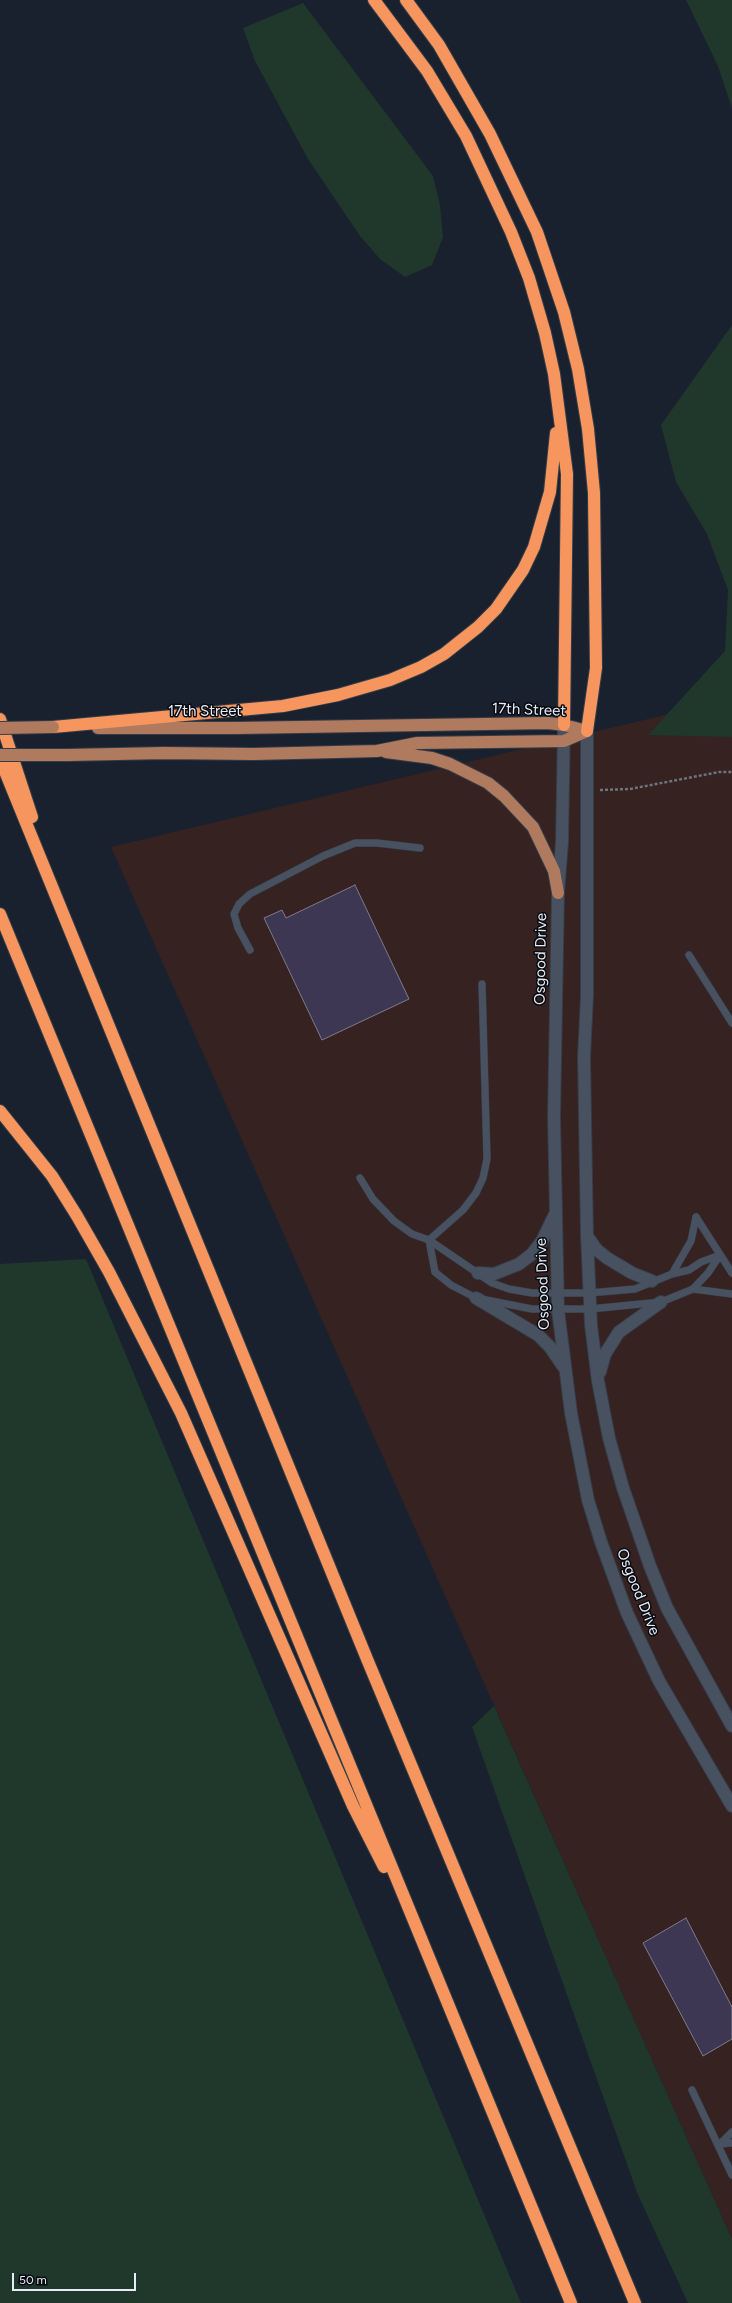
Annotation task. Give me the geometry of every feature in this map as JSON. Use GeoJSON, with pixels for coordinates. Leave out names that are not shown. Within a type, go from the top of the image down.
{"type":"FeatureCollection","features":[{"type":"Feature","properties":{"kind":"highway"},"geometry":{"type":"LineString","coordinates":[[374,0],[428,71],[466,136],[511,232],[529,278],[545,333],[567,474],[564,725]]}},
{"type":"Feature","properties":{"kind":"highway"},"geometry":{"type":"LineString","coordinates":[[406,0],[439,45],[490,134],[538,232],[564,312],[578,369],[588,429],[594,493],[596,668],[587,731]]}},
{"type":"Feature","properties":{"kind":"highway"},"geometry":{"type":"LineString","coordinates":[[53,727],[283,706],[338,695],[390,680],[421,667],[444,654],[496,609],[522,570],[531,553],[543,520],[550,492],[558,410]]}},
{"type":"Feature","properties":{"kind":"highway"},"geometry":{"type":"LineString","coordinates":[[0,719],[61,905]]}},
{"type":"Feature","properties":{"kind":"highway"},"geometry":{"type":"LineString","coordinates":[[0,759],[61,905],[367,1659],[635,2303]]}},
{"type":"Feature","properties":{"kind":"highway"},"geometry":{"type":"LineString","coordinates":[[0,914],[571,2303]]}},
{"type":"Feature","properties":{"kind":"highway"},"geometry":{"type":"LineString","coordinates":[[0,1111],[52,1176],[77,1216],[109,1272],[181,1413],[353,1806],[427,1953]]}},
{"type":"Feature","properties":{"kind":"main road","name":"17th Street"},"geometry":{"type":"LineString","coordinates":[[0,728],[236,728],[564,725],[587,731]]}},
{"type":"Feature","properties":{"kind":"main road","name":"Osgood Drive"},"geometry":{"type":"LineString","coordinates":[[564,725],[562,842],[558,893],[554,1117],[558,1310],[564,1368],[579,1460],[588,1500],[616,1584],[659,1681],[732,1806]]}},
{"type":"Feature","properties":{"kind":"main road","name":"17th Street"},"geometry":{"type":"LineString","coordinates":[[0,755],[164,753],[254,754],[377,751],[417,743],[564,741],[587,731]]}},
{"type":"Feature","properties":{"kind":"main road","name":"Osgood Drive"},"geometry":{"type":"LineString","coordinates":[[587,731],[587,996],[584,1057],[587,1236],[590,1308],[598,1381],[609,1438],[623,1488],[650,1566],[667,1608],[732,1726]]}},
{"type":"Feature","properties":{"kind":"main road"},"geometry":{"type":"LineString","coordinates":[[377,751],[432,758],[450,764],[488,783],[504,796],[533,827],[554,871],[558,893]]}},
{"type":"Feature","properties":{"kind":"main road"},"geometry":{"type":"LineString","coordinates":[[478,1273],[494,1274],[519,1264],[532,1254],[542,1241],[556,1211]]}},
{"type":"Feature","properties":{"kind":"main road"},"geometry":{"type":"LineString","coordinates":[[587,1236],[597,1250],[607,1258],[632,1274],[652,1281]]}},
{"type":"Feature","properties":{"kind":"main road"},"geometry":{"type":"LineString","coordinates":[[476,1298],[538,1335],[550,1347],[564,1368]]}},
{"type":"Feature","properties":{"kind":"main road"},"geometry":{"type":"LineString","coordinates":[[598,1381],[605,1354],[619,1332],[661,1302]]}},
{"type":"Feature","properties":{"kind":"lane"},"geometry":{"type":"LineString","coordinates":[[250,950],[238,928],[234,914],[239,904],[250,894],[323,856],[355,843],[378,843],[420,848]]}},
{"type":"Feature","properties":{"kind":"lane"},"geometry":{"type":"LineString","coordinates":[[689,955],[732,1023]]}},
{"type":"Feature","properties":{"kind":"lane"},"geometry":{"type":"LineString","coordinates":[[429,1240],[463,1210],[476,1193],[484,1178],[486,1166],[485,1021],[482,984]]}},
{"type":"Feature","properties":{"kind":"lane"},"geometry":{"type":"LineString","coordinates":[[360,1178],[373,1199],[394,1221],[412,1234],[429,1240],[492,1283],[509,1289],[532,1293],[589,1293],[635,1288],[672,1274],[689,1270],[701,1262],[720,1255]]}},
{"type":"Feature","properties":{"kind":"lane"},"geometry":{"type":"LineString","coordinates":[[672,1274],[691,1241],[696,1217],[732,1273]]}},
{"type":"Feature","properties":{"kind":"lane"},"geometry":{"type":"LineString","coordinates":[[429,1240],[435,1272],[452,1285],[476,1298],[532,1309],[558,1310],[661,1302],[693,1289],[708,1273],[720,1255]]}},
{"type":"Feature","properties":{"kind":"lane"},"geometry":{"type":"LineString","coordinates":[[693,1289],[732,1294]]}},
{"type":"Feature","properties":{"kind":"lane"},"geometry":{"type":"LineString","coordinates":[[692,2090],[719,2144],[732,2176]]}},
{"type":"Feature","properties":{"kind":"lane"},"geometry":{"type":"LineString","coordinates":[[719,2144],[732,2132]]}},
{"type":"Feature","properties":{"kind":"lane"},"geometry":{"type":"LineString","coordinates":[[719,2144],[732,2143]]}},
{"type":"Feature","properties":{"kind":"path"},"geometry":{"type":"LineString","coordinates":[[586,790],[630,790],[718,772],[732,772]]}},
{"type":"Feature","properties":{"kind":"shaded area"},"geometry":{"type":"Polygon","coordinates":[[[732,699],[732,2239],[111,847],[732,699]]]}},
{"type":"Feature","properties":{"kind":"green space"},"geometry":{"type":"Polygon","coordinates":[[[686,0],[732,0],[732,108],[718,66],[686,0]]]}},
{"type":"Feature","properties":{"kind":"green space"},"geometry":{"type":"Polygon","coordinates":[[[303,3],[433,176],[440,205],[443,237],[432,265],[405,277],[380,259],[360,236],[308,159],[255,61],[243,28],[303,3]]]}},
{"type":"Feature","properties":{"kind":"green space"},"geometry":{"type":"Polygon","coordinates":[[[732,325],[732,737],[648,735],[725,651],[728,590],[707,534],[676,482],[661,425],[732,325]]]}},
{"type":"Feature","properties":{"kind":"green space"},"geometry":{"type":"Polygon","coordinates":[[[86,1259],[521,2303],[0,2303],[0,1264],[86,1259]]]}},
{"type":"Feature","properties":{"kind":"green space"},"geometry":{"type":"Polygon","coordinates":[[[494,1706],[732,2239],[732,2303],[688,2303],[638,2195],[472,1727],[494,1706]]]}},
{"type":"Feature","properties":{"kind":"building"},"geometry":{"type":"Polygon","coordinates":[[[355,885],[409,999],[322,1040],[264,918],[282,910],[286,918],[355,885]]]}},
{"type":"Feature","properties":{"kind":"building"},"geometry":{"type":"Polygon","coordinates":[[[686,1918],[732,2007],[732,2039],[703,2056],[643,1943],[686,1918]]]}}]}
